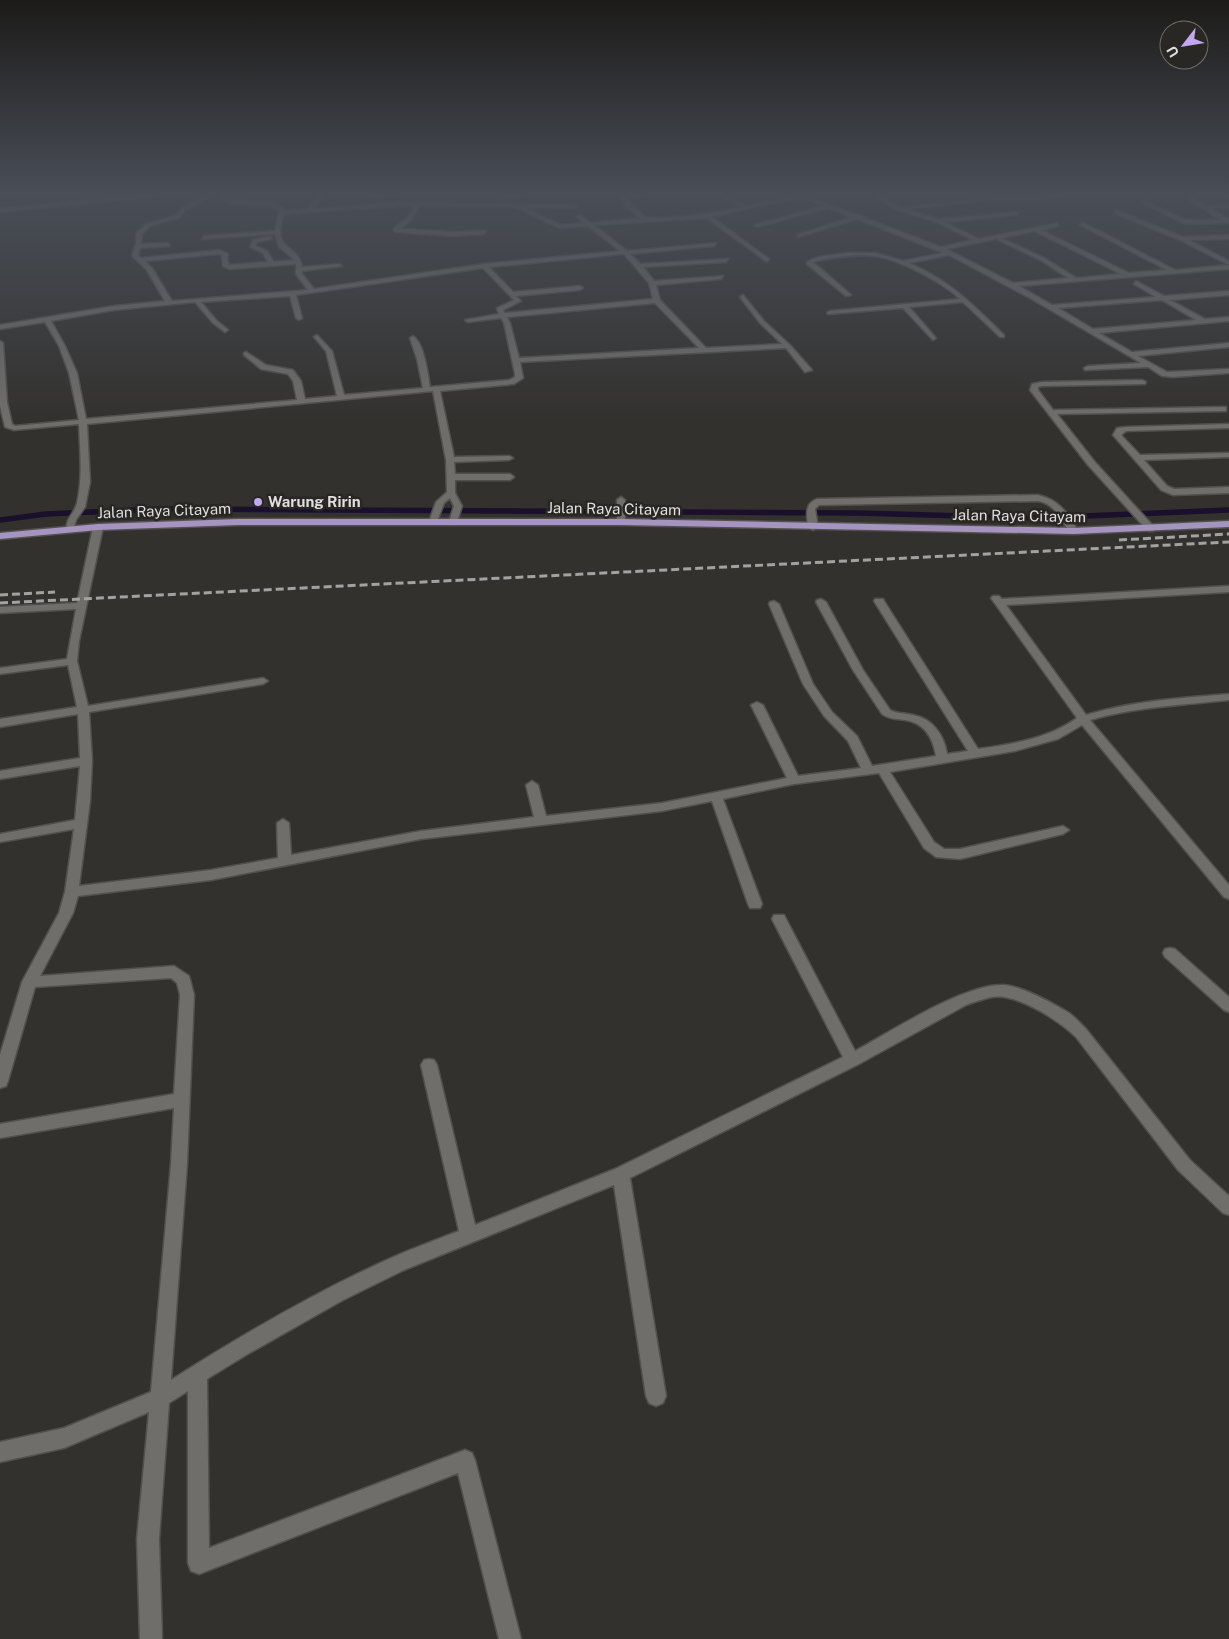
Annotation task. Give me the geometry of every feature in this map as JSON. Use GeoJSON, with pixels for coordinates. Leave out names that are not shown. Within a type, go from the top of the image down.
{"type":"FeatureCollection","features":[{"type":"Feature","properties":{"kind":"main road","name":"Jalan Raya Citayam"},"geometry":{"type":"LineString","coordinates":[[0,536],[98,526],[434,518],[455,514],[621,519],[812,517],[1073,531],[1229,524]]}},
{"type":"Feature","properties":{"kind":"street"},"geometry":{"type":"LineString","coordinates":[[149,268],[158,286],[170,303]]}},
{"type":"Feature","properties":{"kind":"street"},"geometry":{"type":"LineString","coordinates":[[306,268],[299,269],[301,278],[313,292]]}},
{"type":"Feature","properties":{"kind":"street"},"geometry":{"type":"LineString","coordinates":[[0,327],[114,308],[313,292],[468,268]]}},
{"type":"Feature","properties":{"kind":"street"},"geometry":{"type":"LineString","coordinates":[[0,343],[1,403],[8,425],[14,428],[341,396],[501,384],[519,378],[504,316],[500,308],[518,301],[487,268]]}},
{"type":"Feature","properties":{"kind":"street"},"geometry":{"type":"LineString","coordinates":[[641,268],[652,283],[657,301],[703,349]]}},
{"type":"Feature","properties":{"kind":"street"},"geometry":{"type":"LineString","coordinates":[[817,268],[848,295]]}},
{"type":"Feature","properties":{"kind":"street"},"geometry":{"type":"LineString","coordinates":[[911,268],[950,287],[1002,336]]}},
{"type":"Feature","properties":{"kind":"street"},"geometry":{"type":"LineString","coordinates":[[980,268],[1094,331],[1165,374],[1229,371]]}},
{"type":"Feature","properties":{"kind":"street"},"geometry":{"type":"LineString","coordinates":[[1058,268],[1076,280]]}},
{"type":"Feature","properties":{"kind":"street"},"geometry":{"type":"LineString","coordinates":[[1113,268],[1128,276]]}},
{"type":"Feature","properties":{"kind":"street"},"geometry":{"type":"LineString","coordinates":[[1168,268],[1175,272]]}},
{"type":"Feature","properties":{"kind":"street"},"geometry":{"type":"LineString","coordinates":[[1011,285],[1202,268]]}},
{"type":"Feature","properties":{"kind":"street"},"geometry":{"type":"LineString","coordinates":[[652,283],[721,278]]}},
{"type":"Feature","properties":{"kind":"street"},"geometry":{"type":"LineString","coordinates":[[1136,282],[1204,321]]}},
{"type":"Feature","properties":{"kind":"street"},"geometry":{"type":"LineString","coordinates":[[513,294],[580,288]]}},
{"type":"Feature","properties":{"kind":"street"},"geometry":{"type":"LineString","coordinates":[[1049,307],[1229,293]]}},
{"type":"Feature","properties":{"kind":"street"},"geometry":{"type":"LineString","coordinates":[[293,294],[299,318]]}},
{"type":"Feature","properties":{"kind":"street"},"geometry":{"type":"LineString","coordinates":[[743,297],[762,322],[788,346],[808,370]]}},
{"type":"Feature","properties":{"kind":"street"},"geometry":{"type":"LineString","coordinates":[[830,313],[965,300]]}},
{"type":"Feature","properties":{"kind":"street"},"geometry":{"type":"LineString","coordinates":[[197,301],[215,322],[225,330]]}},
{"type":"Feature","properties":{"kind":"street"},"geometry":{"type":"LineString","coordinates":[[468,320],[555,309],[657,301]]}},
{"type":"Feature","properties":{"kind":"street"},"geometry":{"type":"LineString","coordinates":[[904,305],[933,338]]}},
{"type":"Feature","properties":{"kind":"street"},"geometry":{"type":"LineString","coordinates":[[1094,331],[1229,319]]}},
{"type":"Feature","properties":{"kind":"street"},"geometry":{"type":"LineString","coordinates":[[46,320],[62,346],[72,373],[83,422],[86,482],[81,507],[73,518],[70,529]]}},
{"type":"Feature","properties":{"kind":"street"},"geometry":{"type":"LineString","coordinates":[[317,337],[329,352],[341,396]]}},
{"type":"Feature","properties":{"kind":"street"},"geometry":{"type":"LineString","coordinates":[[413,338],[431,389],[441,408],[450,460],[451,493],[456,499],[455,514]]}},
{"type":"Feature","properties":{"kind":"street"},"geometry":{"type":"LineString","coordinates":[[1132,354],[1229,345]]}},
{"type":"Feature","properties":{"kind":"street"},"geometry":{"type":"LineString","coordinates":[[515,360],[788,346]]}},
{"type":"Feature","properties":{"kind":"street"},"geometry":{"type":"LineString","coordinates":[[246,354],[264,367],[290,372],[297,381],[301,400]]}},
{"type":"Feature","properties":{"kind":"street"},"geometry":{"type":"LineString","coordinates":[[1088,368],[1149,365]]}},
{"type":"Feature","properties":{"kind":"street"},"geometry":{"type":"LineString","coordinates":[[1142,382],[1035,386],[1034,390],[1091,463],[1151,529]]}},
{"type":"Feature","properties":{"kind":"street"},"geometry":{"type":"LineString","coordinates":[[1053,412],[1223,409]]}},
{"type":"Feature","properties":{"kind":"street"},"geometry":{"type":"LineString","coordinates":[[1229,426],[1126,429],[1118,432],[1118,435],[1159,484],[1173,492],[1229,490]]}},
{"type":"Feature","properties":{"kind":"street"},"geometry":{"type":"LineString","coordinates":[[1137,458],[1229,455]]}},
{"type":"Feature","properties":{"kind":"street"},"geometry":{"type":"LineString","coordinates":[[450,460],[509,458]]}},
{"type":"Feature","properties":{"kind":"street"},"geometry":{"type":"LineString","coordinates":[[451,477],[510,477]]}},
{"type":"Feature","properties":{"kind":"street"},"geometry":{"type":"LineString","coordinates":[[434,518],[443,498],[451,493]]}},
{"type":"Feature","properties":{"kind":"street"},"geometry":{"type":"LineString","coordinates":[[812,517],[814,504],[824,501],[1038,498],[1051,502],[1058,507],[1073,531]]}},
{"type":"Feature","properties":{"kind":"street"},"geometry":{"type":"LineString","coordinates":[[621,503],[621,519]]}},
{"type":"Feature","properties":{"kind":"street"},"geometry":{"type":"LineString","coordinates":[[0,1081],[29,982],[66,913],[72,892],[82,823],[86,761],[83,710],[72,661],[74,641],[98,526]]}},
{"type":"Feature","properties":{"kind":"street"},"geometry":{"type":"LineString","coordinates":[[1229,589],[998,600],[1084,719],[1229,894]]}},
{"type":"Feature","properties":{"kind":"street"},"geometry":{"type":"LineString","coordinates":[[879,601],[974,752]]}},
{"type":"Feature","properties":{"kind":"street"},"geometry":{"type":"LineString","coordinates":[[820,602],[858,670],[886,712],[892,716],[915,718],[924,722],[932,730],[941,745],[942,758]]}},
{"type":"Feature","properties":{"kind":"street"},"geometry":{"type":"LineString","coordinates":[[774,604],[808,684],[828,714],[853,740],[868,771]]}},
{"type":"Feature","properties":{"kind":"street"},"geometry":{"type":"LineString","coordinates":[[0,610],[81,606]]}},
{"type":"Feature","properties":{"kind":"street"},"geometry":{"type":"LineString","coordinates":[[0,671],[72,661]]}},
{"type":"Feature","properties":{"kind":"street"},"geometry":{"type":"LineString","coordinates":[[0,722],[263,681]]}},
{"type":"Feature","properties":{"kind":"street"},"geometry":{"type":"LineString","coordinates":[[72,892],[211,875],[421,836],[662,807],[794,780],[882,769],[974,752],[1015,747],[1054,736],[1072,728],[1084,719],[1106,712],[1154,704],[1229,697]]}},
{"type":"Feature","properties":{"kind":"street"},"geometry":{"type":"LineString","coordinates":[[757,705],[794,780]]}},
{"type":"Feature","properties":{"kind":"street"},"geometry":{"type":"LineString","coordinates":[[0,775],[86,761]]}},
{"type":"Feature","properties":{"kind":"street"},"geometry":{"type":"LineString","coordinates":[[882,769],[929,845],[941,854],[960,854],[1064,830]]}},
{"type":"Feature","properties":{"kind":"street"},"geometry":{"type":"LineString","coordinates":[[532,785],[541,821]]}},
{"type":"Feature","properties":{"kind":"street"},"geometry":{"type":"LineString","coordinates":[[716,796],[755,904]]}},
{"type":"Feature","properties":{"kind":"street"},"geometry":{"type":"LineString","coordinates":[[0,838],[82,823]]}},
{"type":"Feature","properties":{"kind":"street"},"geometry":{"type":"LineString","coordinates":[[283,823],[285,861]]}},
{"type":"Feature","properties":{"kind":"street"},"geometry":{"type":"LineString","coordinates":[[1214,876],[1229,874]]}},
{"type":"Feature","properties":{"kind":"street"},"geometry":{"type":"LineString","coordinates":[[779,919],[852,1060]]}},
{"type":"Feature","properties":{"kind":"street"},"geometry":{"type":"LineString","coordinates":[[1170,953],[1229,1006]]}},
{"type":"Feature","properties":{"kind":"street"},"geometry":{"type":"LineString","coordinates":[[29,982],[174,972],[184,980],[186,995],[179,1164],[148,1539],[151,1639]]}},
{"type":"Feature","properties":{"kind":"street"},"geometry":{"type":"LineString","coordinates":[[0,1452],[64,1438],[161,1397],[239,1348],[337,1294],[398,1264],[468,1234],[621,1174],[852,1060],[961,1001],[982,994],[1003,991],[1021,996],[1065,1018],[1081,1033],[1184,1165],[1229,1206]]}},
{"type":"Feature","properties":{"kind":"street"},"geometry":{"type":"LineString","coordinates":[[429,1065],[468,1234]]}},
{"type":"Feature","properties":{"kind":"street"},"geometry":{"type":"LineString","coordinates":[[0,1131],[182,1100]]}},
{"type":"Feature","properties":{"kind":"street"},"geometry":{"type":"LineString","coordinates":[[621,1174],[656,1396]]}},
{"type":"Feature","properties":{"kind":"street"},"geometry":{"type":"LineString","coordinates":[[197,1375],[199,1563],[465,1460],[510,1639]]}},
{"type":"Feature","properties":{"kind":"waterway"},"geometry":{"type":"LineString","coordinates":[[0,520],[46,514],[160,509],[858,513],[1038,518],[1229,510]]}},
{"type":"Feature","properties":{"kind":"railway"},"geometry":{"type":"LineString","coordinates":[[1119,540],[1229,534]]}},
{"type":"Feature","properties":{"kind":"railway"},"geometry":{"type":"LineString","coordinates":[[0,603],[1229,542]]}},
{"type":"Feature","properties":{"kind":"railway"},"geometry":{"type":"LineString","coordinates":[[0,595],[55,592]]}},
{"type":"Feature","properties":{"kind":"place","name":"Warung Ririn"},"geometry":{"type":"Point","coordinates":[258,502]}}]}
